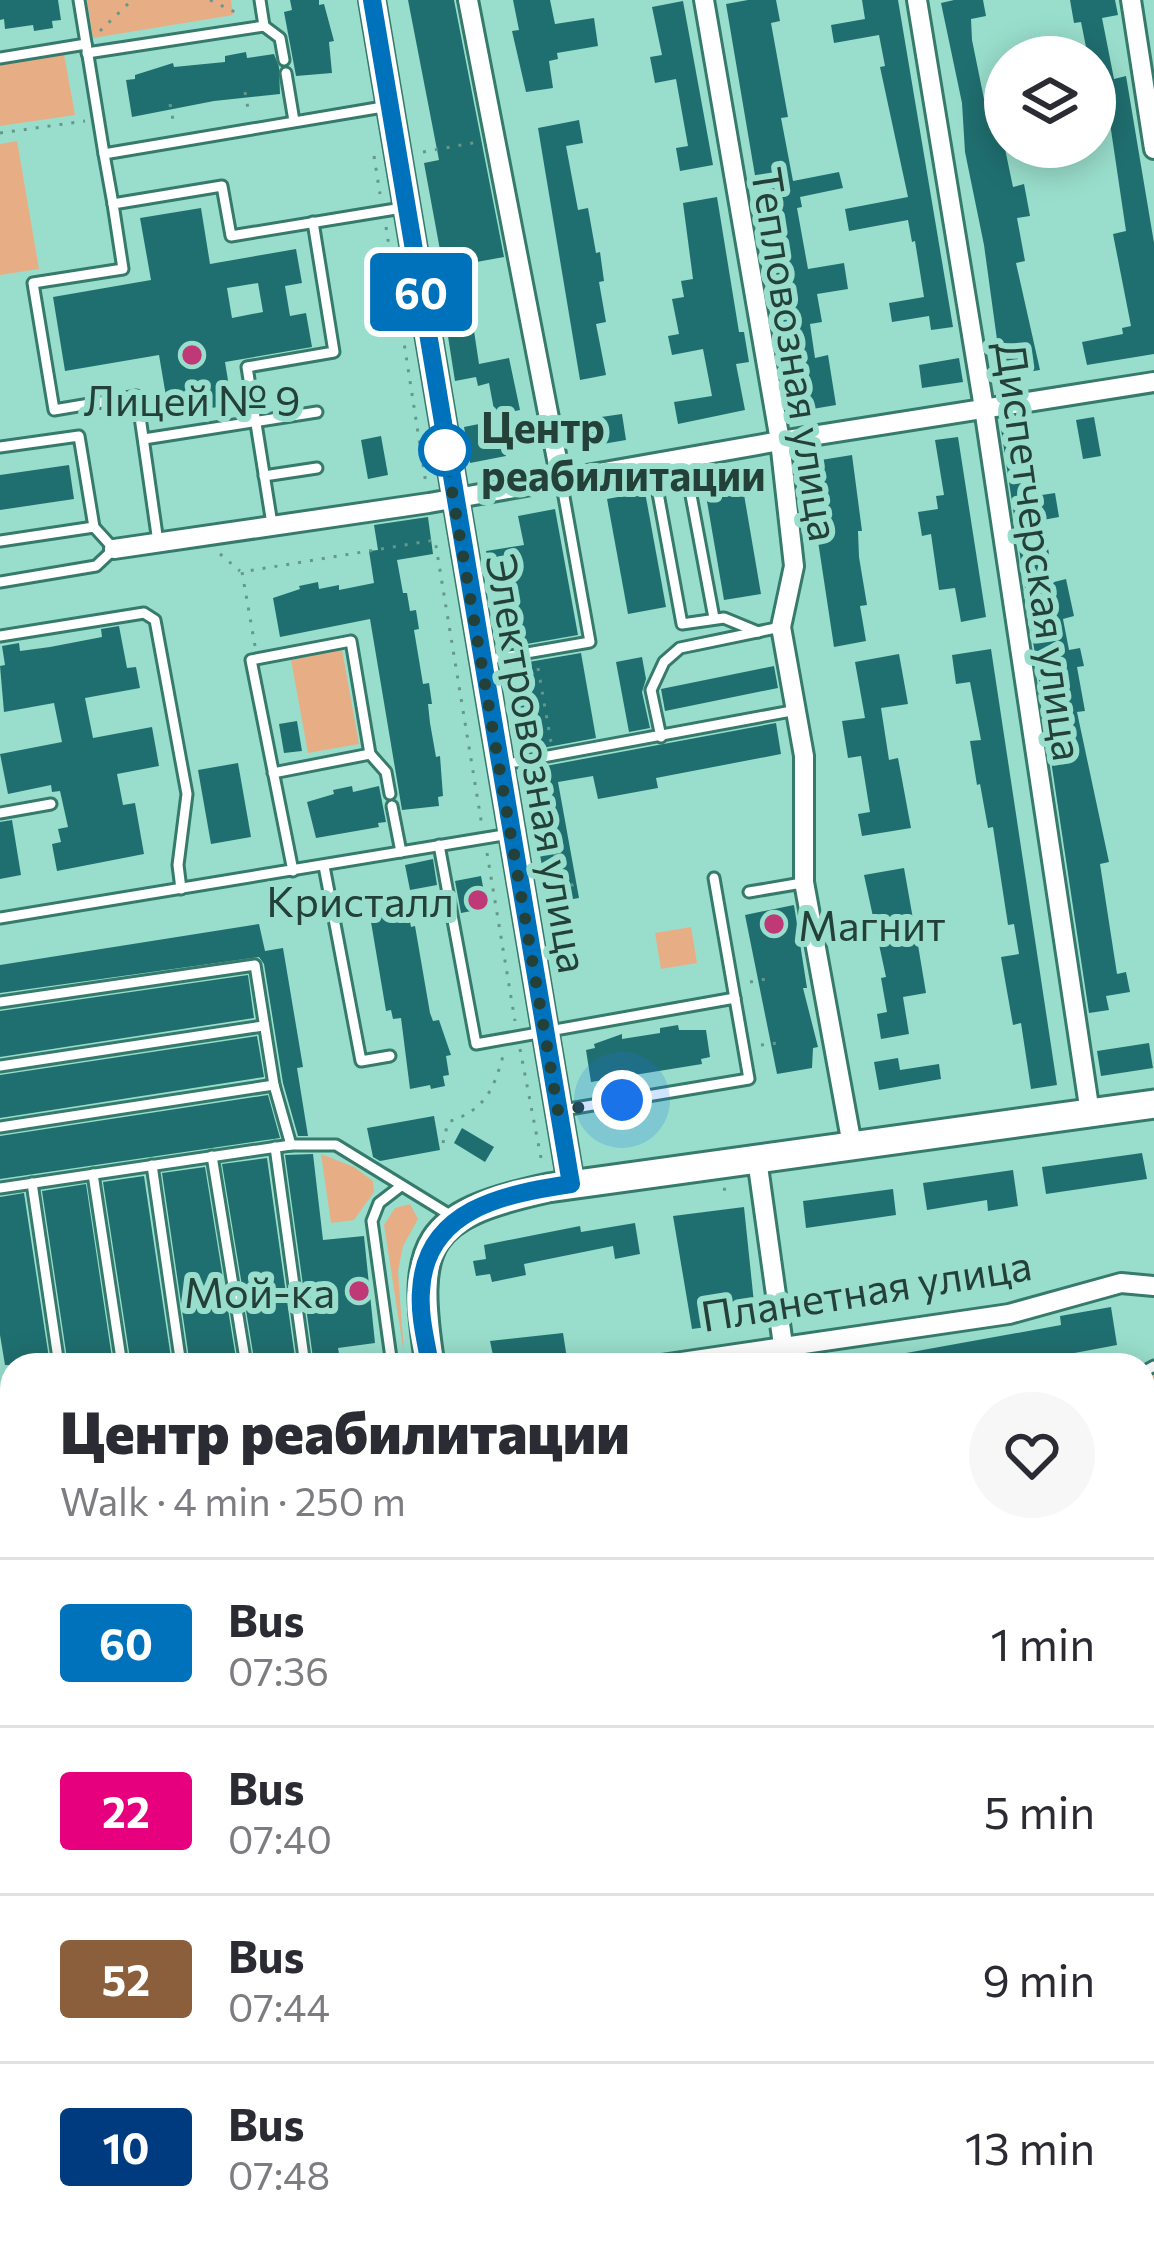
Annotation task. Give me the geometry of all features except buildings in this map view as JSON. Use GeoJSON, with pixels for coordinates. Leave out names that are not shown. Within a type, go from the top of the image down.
{"type":"FeatureCollection","features":[{"type":"Feature","properties":{"kind":"main road"},"geometry":{"type":"LineString","coordinates":[[428,1353],[421,1290],[438,1236],[455,1218],[499,1198],[1154,1104]]}},
{"type":"Feature","properties":{"kind":"street","name":"Электровозная улица"},"geometry":{"type":"LineString","coordinates":[[372,0],[407,208],[441,500],[512,833],[558,1111],[559,1186]]}},
{"type":"Feature","properties":{"kind":"street"},"geometry":{"type":"LineString","coordinates":[[468,0],[561,480]]}},
{"type":"Feature","properties":{"kind":"street","name":"Тепловозная улица"},"geometry":{"type":"LineString","coordinates":[[704,0],[780,441],[794,566],[782,627],[804,756],[805,882],[852,1145]]}},
{"type":"Feature","properties":{"kind":"street","name":"Диспетчерская улица"},"geometry":{"type":"LineString","coordinates":[[917,0],[985,408],[1090,1113]]}},
{"type":"Feature","properties":{"kind":"street"},"geometry":{"type":"LineString","coordinates":[[1131,0],[1154,148]]}},
{"type":"Feature","properties":{"kind":"street"},"geometry":{"type":"LineString","coordinates":[[114,549],[1154,382]]}},
{"type":"Feature","properties":{"kind":"street"},"geometry":{"type":"LineString","coordinates":[[757,1159],[784,1345]]}},
{"type":"Feature","properties":{"kind":"street","name":"Планетная улица"},"geometry":{"type":"LineString","coordinates":[[735,1353],[1009,1314],[1121,1283],[1154,1286]]}},
{"type":"Feature","properties":{"kind":"lane"},"geometry":{"type":"LineString","coordinates":[[79,0],[123,269],[33,284],[54,410],[137,396],[158,542]]}},
{"type":"Feature","properties":{"kind":"lane"},"geometry":{"type":"LineString","coordinates":[[260,0],[264,26]]}},
{"type":"Feature","properties":{"kind":"lane"},"geometry":{"type":"LineString","coordinates":[[0,58],[264,26],[280,38],[284,60]]}},
{"type":"Feature","properties":{"kind":"lane"},"geometry":{"type":"LineString","coordinates":[[286,73],[294,121]]}},
{"type":"Feature","properties":{"kind":"lane"},"geometry":{"type":"LineString","coordinates":[[104,154],[388,106]]}},
{"type":"Feature","properties":{"kind":"lane"},"geometry":{"type":"LineString","coordinates":[[113,204],[222,186],[231,236],[407,208]]}},
{"type":"Feature","properties":{"kind":"lane"},"geometry":{"type":"LineString","coordinates":[[272,526],[247,368],[334,352],[313,222]]}},
{"type":"Feature","properties":{"kind":"lane"},"geometry":{"type":"LineString","coordinates":[[144,439],[317,412]]}},
{"type":"Feature","properties":{"kind":"lane"},"geometry":{"type":"LineString","coordinates":[[0,447],[79,436],[94,527],[114,549],[96,566],[0,582]]}},
{"type":"Feature","properties":{"kind":"lane"},"geometry":{"type":"LineString","coordinates":[[684,458],[714,618]]}},
{"type":"Feature","properties":{"kind":"lane"},"geometry":{"type":"LineString","coordinates":[[652,464],[682,624],[714,618],[758,632]]}},
{"type":"Feature","properties":{"kind":"lane"},"geometry":{"type":"LineString","coordinates":[[264,476],[317,468]]}},
{"type":"Feature","properties":{"kind":"lane"},"geometry":{"type":"LineString","coordinates":[[498,658],[590,642],[561,480]]}},
{"type":"Feature","properties":{"kind":"lane"},"geometry":{"type":"LineString","coordinates":[[0,541],[94,527]]}},
{"type":"Feature","properties":{"kind":"lane"},"geometry":{"type":"LineString","coordinates":[[0,636],[144,613],[155,620],[187,794],[178,865],[181,889]]}},
{"type":"Feature","properties":{"kind":"lane"},"geometry":{"type":"LineString","coordinates":[[661,737],[651,689],[671,654],[680,648],[782,627]]}},
{"type":"Feature","properties":{"kind":"lane"},"geometry":{"type":"LineString","coordinates":[[293,872],[251,660],[351,640],[370,754],[386,772],[401,852]]}},
{"type":"Feature","properties":{"kind":"lane"},"geometry":{"type":"LineString","coordinates":[[516,762],[797,710]]}},
{"type":"Feature","properties":{"kind":"lane"},"geometry":{"type":"LineString","coordinates":[[273,772],[370,754]]}},
{"type":"Feature","properties":{"kind":"lane"},"geometry":{"type":"LineString","coordinates":[[0,813],[51,804]]}},
{"type":"Feature","properties":{"kind":"lane"},"geometry":{"type":"LineString","coordinates":[[0,918],[512,833]]}},
{"type":"Feature","properties":{"kind":"lane"},"geometry":{"type":"LineString","coordinates":[[439,845],[476,1044],[735,998]]}},
{"type":"Feature","properties":{"kind":"lane"},"geometry":{"type":"LineString","coordinates":[[325,866],[362,1061],[390,1056]]}},
{"type":"Feature","properties":{"kind":"lane"},"geometry":{"type":"LineString","coordinates":[[558,1111],[749,1078],[714,878]]}},
{"type":"Feature","properties":{"kind":"lane"},"geometry":{"type":"LineString","coordinates":[[749,892],[805,882]]}},
{"type":"Feature","properties":{"kind":"lane"},"geometry":{"type":"LineString","coordinates":[[0,1002],[255,965],[274,1084],[291,1144]]}},
{"type":"Feature","properties":{"kind":"lane"},"geometry":{"type":"LineString","coordinates":[[0,1066],[263,1026]]}},
{"type":"Feature","properties":{"kind":"lane"},"geometry":{"type":"LineString","coordinates":[[0,1127],[274,1084]]}},
{"type":"Feature","properties":{"kind":"lane"},"geometry":{"type":"LineString","coordinates":[[0,1188],[291,1144],[336,1145],[455,1218]]}},
{"type":"Feature","properties":{"kind":"lane"},"geometry":{"type":"LineString","coordinates":[[275,1147],[303,1353]]}},
{"type":"Feature","properties":{"kind":"lane"},"geometry":{"type":"LineString","coordinates":[[212,1156],[244,1353]]}},
{"type":"Feature","properties":{"kind":"lane"},"geometry":{"type":"LineString","coordinates":[[152,1165],[179,1353]]}},
{"type":"Feature","properties":{"kind":"lane"},"geometry":{"type":"LineString","coordinates":[[94,1174],[120,1353]]}},
{"type":"Feature","properties":{"kind":"lane"},"geometry":{"type":"LineString","coordinates":[[32,1183],[57,1353]]}},
{"type":"Feature","properties":{"kind":"lane"},"geometry":{"type":"LineString","coordinates":[[390,1353],[372,1221],[380,1202],[401,1186]]}},
{"type":"Feature","properties":{"kind":"path"},"geometry":{"type":"LineString","coordinates":[[87,48],[132,0]]}},
{"type":"Feature","properties":{"kind":"path"},"geometry":{"type":"LineString","coordinates":[[210,0],[264,26]]}},
{"type":"Feature","properties":{"kind":"path"},"geometry":{"type":"LineString","coordinates":[[244,92],[252,128]]}},
{"type":"Feature","properties":{"kind":"path"},"geometry":{"type":"LineString","coordinates":[[170,104],[176,141]]}},
{"type":"Feature","properties":{"kind":"path"},"geometry":{"type":"LineString","coordinates":[[0,133],[98,121]]}},
{"type":"Feature","properties":{"kind":"path"},"geometry":{"type":"LineString","coordinates":[[418,153],[498,139]]}},
{"type":"Feature","properties":{"kind":"path"},"geometry":{"type":"LineString","coordinates":[[397,292],[441,500]]}},
{"type":"Feature","properties":{"kind":"path"},"geometry":{"type":"LineString","coordinates":[[257,659],[242,572],[435,540],[518,1035],[559,1186]]}},
{"type":"Feature","properties":{"kind":"path"},"geometry":{"type":"LineString","coordinates":[[535,652],[553,755]]}},
{"type":"Feature","properties":{"kind":"path"},"geometry":{"type":"LineString","coordinates":[[537,758],[561,887]]}},
{"type":"Feature","properties":{"kind":"path"},"geometry":{"type":"LineString","coordinates":[[539,891],[582,884]]}},
{"type":"Feature","properties":{"kind":"path"},"geometry":{"type":"LineString","coordinates":[[733,985],[766,979]]}},
{"type":"Feature","properties":{"kind":"path"},"geometry":{"type":"LineString","coordinates":[[443,1143],[448,1122],[471,1114],[488,1100],[504,1053],[518,1035]]}},
{"type":"Feature","properties":{"kind":"path"},"geometry":{"type":"LineString","coordinates":[[744,1048],[777,1043]]}},
{"type":"Feature","properties":{"kind":"path"},"geometry":{"type":"LineString","coordinates":[[718,1188],[734,1191]]}},
{"type":"Feature","properties":{"kind":"shaded area"},"geometry":{"type":"Polygon","coordinates":[[[87,0],[231,0],[233,15],[93,38],[87,0]]]}},
{"type":"Feature","properties":{"kind":"shaded area"},"geometry":{"type":"Polygon","coordinates":[[[64,54],[75,115],[0,126],[0,64],[64,54]]]}},
{"type":"Feature","properties":{"kind":"shaded area"},"geometry":{"type":"Polygon","coordinates":[[[17,141],[39,269],[0,275],[0,144],[17,141]]]}},
{"type":"Feature","properties":{"kind":"shaded area"},"geometry":{"type":"Polygon","coordinates":[[[342,650],[359,744],[308,753],[291,660],[342,650]]]}},
{"type":"Feature","properties":{"kind":"shaded area"},"geometry":{"type":"Polygon","coordinates":[[[691,927],[697,963],[661,969],[655,933],[691,927]]]}},
{"type":"Feature","properties":{"kind":"shaded area"},"geometry":{"type":"Polygon","coordinates":[[[321,1154],[354,1167],[373,1181],[374,1192],[354,1220],[331,1223],[321,1154]]]}},
{"type":"Feature","properties":{"kind":"shaded area"},"geometry":{"type":"Polygon","coordinates":[[[410,1204],[418,1219],[403,1246],[398,1271],[404,1353],[384,1225],[395,1208],[410,1204]]]}},
{"type":"Feature","properties":{"kind":"bus line","name":"60"},"geometry":{"type":"LineString","coordinates":[[372,0],[571,1184],[473,1208],[438,1236],[421,1290],[428,1353]]}},
{"type":"Feature","properties":{"kind":"place","name":"Лицей № 9"},"geometry":{"type":"Point","coordinates":[192,355]}},
{"type":"Feature","properties":{"kind":"place","name":"Центр реабилитации"},"geometry":{"type":"Point","coordinates":[445,450]}},
{"type":"Feature","properties":{"kind":"place","name":"Кристалл"},"geometry":{"type":"Point","coordinates":[478,900]}},
{"type":"Feature","properties":{"kind":"place","name":"Магнит"},"geometry":{"type":"Point","coordinates":[774,924]}},
{"type":"Feature","properties":{"kind":"place","name":"Мой-ка"},"geometry":{"type":"Point","coordinates":[359,1291]}},
{"type":"Feature","properties":{"kind":"route"},"geometry":{"type":"LineString","coordinates":[[445,450],[558,1111],[622,1100]]}}]}
